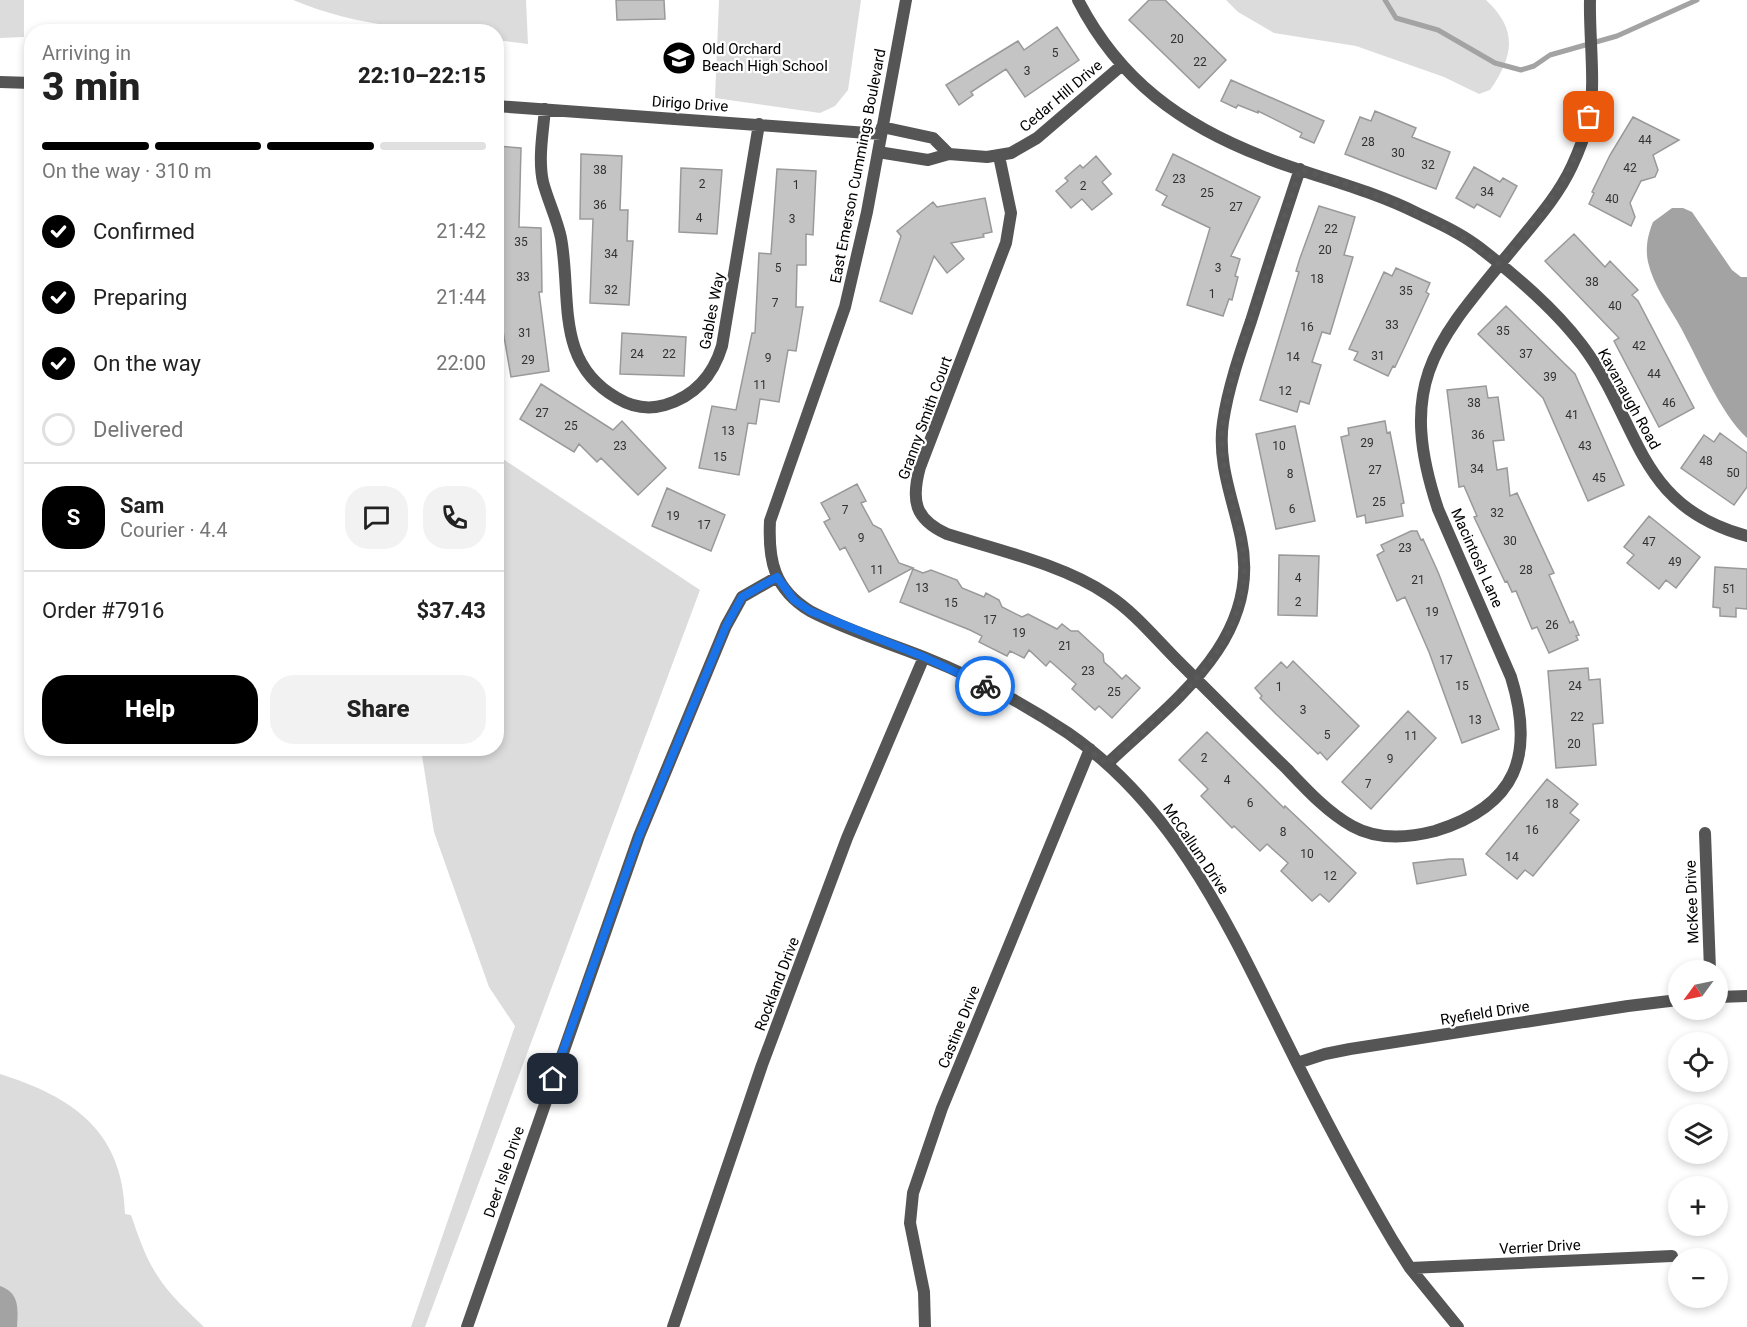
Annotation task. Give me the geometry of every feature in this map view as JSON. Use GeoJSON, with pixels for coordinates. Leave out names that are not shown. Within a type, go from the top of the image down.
{"type":"FeatureCollection","features":[{"type":"Feature","properties":{"kind":"street","name":"East Emerson Cummings Boulevard"},"geometry":{"type":"LineString","coordinates":[[777,577],[769,550],[770,521],[837,335],[861,243],[906,0]]}},
{"type":"Feature","properties":{"kind":"street","name":"Kavanaugh Road"},"geometry":{"type":"LineString","coordinates":[[1078,0],[1121,66],[1153,96],[1197,127],[1265,158],[1396,202],[1451,229],[1500,264],[1554,314],[1582,345],[1614,398],[1642,455],[1663,486],[1694,514],[1713,525],[1747,536]]}},
{"type":"Feature","properties":{"kind":"street","name":"Macintosh Lane"},"geometry":{"type":"LineString","coordinates":[[1196,679],[1310,792],[1350,825],[1366,832],[1401,837],[1424,834],[1482,812],[1502,791],[1514,770],[1521,743],[1518,700],[1495,636],[1438,508],[1425,466],[1419,417],[1423,385],[1435,353],[1455,322],[1556,196],[1571,167],[1589,117],[1590,0]]}},
{"type":"Feature","properties":{"kind":"street","name":"Cedar Hill Drive"},"geometry":{"type":"LineString","coordinates":[[878,152],[928,160],[949,154],[999,156],[1020,149],[1037,138],[1121,66]]}},
{"type":"Feature","properties":{"kind":"street"},"geometry":{"type":"LineString","coordinates":[[0,82],[24,83]]}},
{"type":"Feature","properties":{"kind":"street","name":"Dirigo Drive"},"geometry":{"type":"LineString","coordinates":[[504,106],[882,130]]}},
{"type":"Feature","properties":{"kind":"street","name":"Gables Way"},"geometry":{"type":"LineString","coordinates":[[545,109],[543,179],[561,238],[568,329],[575,352],[596,382],[628,404],[644,408],[674,402],[696,389],[717,364],[722,346],[759,124]]}},
{"type":"Feature","properties":{"kind":"street"},"geometry":{"type":"LineString","coordinates":[[882,130],[933,138],[949,154]]}},
{"type":"Feature","properties":{"kind":"street","name":"Granny Smith Court"},"geometry":{"type":"LineString","coordinates":[[999,156],[1009,200],[1010,225],[993,280],[920,467],[914,489],[917,507],[927,522],[936,529],[1029,559],[1106,593],[1122,604],[1196,679]]}},
{"type":"Feature","properties":{"kind":"street"},"geometry":{"type":"LineString","coordinates":[[1107,764],[1208,666],[1232,628],[1241,595],[1244,557],[1242,538],[1224,468],[1222,423],[1241,352],[1300,169]]}},
{"type":"Feature","properties":{"kind":"street","name":"McCallum Drive"},"geometry":{"type":"LineString","coordinates":[[777,577],[794,600],[810,611],[924,657],[1013,700],[1090,749],[1154,812],[1199,875],[1234,937],[1368,1198],[1410,1268],[1458,1327]]}},
{"type":"Feature","properties":{"kind":"street","name":"Deer Isle Drive"},"geometry":{"type":"LineString","coordinates":[[467,1327],[639,836],[726,626],[742,597],[777,577]]}},
{"type":"Feature","properties":{"kind":"street","name":"Rockland Drive"},"geometry":{"type":"LineString","coordinates":[[673,1327],[762,1065],[847,838],[924,657]]}},
{"type":"Feature","properties":{"kind":"street","name":"Castine Drive"},"geometry":{"type":"LineString","coordinates":[[925,1327],[924,1292],[910,1223],[914,1193],[942,1108],[1090,749]]}},
{"type":"Feature","properties":{"kind":"street","name":"McKee Drive"},"geometry":{"type":"LineString","coordinates":[[1705,833],[1710,960]]}},
{"type":"Feature","properties":{"kind":"street"},"geometry":{"type":"LineString","coordinates":[[1728,997],[1747,996]]}},
{"type":"Feature","properties":{"kind":"street","name":"Ryefield Drive"},"geometry":{"type":"LineString","coordinates":[[1297,1063],[1350,1049],[1668,1001]]}},
{"type":"Feature","properties":{"kind":"street","name":"Verrier Drive"},"geometry":{"type":"LineString","coordinates":[[1410,1268],[1668,1256]]}},
{"type":"Feature","properties":{"kind":"shaded area"},"geometry":{"type":"Polygon","coordinates":[[[0,0],[24,0],[24,37],[0,38],[0,0]]]}},
{"type":"Feature","properties":{"kind":"shaded area"},"geometry":{"type":"Polygon","coordinates":[[[293,0],[526,0],[528,44],[504,41],[504,24],[380,24],[318,9],[293,0]]]}},
{"type":"Feature","properties":{"kind":"shaded area"},"geometry":{"type":"Polygon","coordinates":[[[719,0],[861,0],[848,90],[835,106],[820,113],[715,98],[719,0]]]}},
{"type":"Feature","properties":{"kind":"shaded area"},"geometry":{"type":"Polygon","coordinates":[[[1226,0],[1486,0],[1504,22],[1508,32],[1508,54],[1490,90],[1479,94],[1444,77],[1356,46],[1274,33],[1238,12],[1226,0]]]}},
{"type":"Feature","properties":{"kind":"shaded area"},"geometry":{"type":"Polygon","coordinates":[[[1672,208],[1683,208],[1692,212],[1732,270],[1741,277],[1747,277],[1747,438],[1719,401],[1650,271],[1647,252],[1651,227],[1653,222],[1672,208]]]}},
{"type":"Feature","properties":{"kind":"shaded area"},"geometry":{"type":"Polygon","coordinates":[[[504,460],[700,590],[425,1327],[411,1327],[515,1026],[489,987],[434,832],[422,756],[504,756],[504,460]]]}},
{"type":"Feature","properties":{"kind":"shaded area"},"geometry":{"type":"Polygon","coordinates":[[[0,1074],[50,1094],[71,1107],[104,1139],[115,1160],[122,1185],[125,1214],[131,1215],[149,1261],[167,1289],[204,1327],[0,1327],[0,1074]]]}},
{"type":"Feature","properties":{"kind":"shaded area"},"geometry":{"type":"Polygon","coordinates":[[[0,1286],[7,1289],[14,1297],[17,1308],[17,1327],[0,1327],[0,1286]]]}},
{"type":"Feature","properties":{"kind":"building"},"geometry":{"type":"Polygon","coordinates":[[[616,0],[664,0],[665,19],[617,20],[616,0]]]}},
{"type":"Feature","properties":{"kind":"building"},"geometry":{"type":"Polygon","coordinates":[[[1149,0],[1165,0],[1226,60],[1199,88],[1129,20],[1149,0]]]}},
{"type":"Feature","properties":{"kind":"building"},"geometry":{"type":"Polygon","coordinates":[[[1057,27],[1079,60],[1025,97],[1006,69],[971,92],[973,95],[959,105],[946,85],[1018,41],[1024,50],[1057,27]]]}},
{"type":"Feature","properties":{"kind":"building"},"geometry":{"type":"Polygon","coordinates":[[[1231,80],[1324,121],[1314,143],[1300,137],[1302,133],[1258,111],[1258,113],[1238,105],[1236,108],[1221,101],[1231,80]]]}},
{"type":"Feature","properties":{"kind":"building"},"geometry":{"type":"Polygon","coordinates":[[[1375,111],[1416,128],[1412,137],[1450,152],[1436,189],[1345,154],[1360,117],[1371,121],[1375,111]]]}},
{"type":"Feature","properties":{"kind":"building"},"geometry":{"type":"Polygon","coordinates":[[[1633,117],[1679,140],[1653,155],[1658,170],[1655,177],[1641,181],[1630,203],[1635,217],[1631,226],[1589,204],[1594,193],[1592,192],[1610,155],[1633,117]]]}},
{"type":"Feature","properties":{"kind":"building"},"geometry":{"type":"Polygon","coordinates":[[[504,147],[521,148],[519,227],[541,228],[542,292],[539,292],[549,371],[511,377],[504,337],[504,147]]]}},
{"type":"Feature","properties":{"kind":"building"},"geometry":{"type":"Polygon","coordinates":[[[581,154],[622,156],[620,210],[628,210],[627,241],[633,241],[629,305],[590,303],[593,219],[580,219],[581,154]]]}},
{"type":"Feature","properties":{"kind":"building"},"geometry":{"type":"Polygon","coordinates":[[[1173,154],[1260,197],[1231,256],[1240,259],[1235,276],[1238,277],[1232,300],[1229,299],[1223,316],[1187,305],[1210,228],[1162,205],[1167,196],[1156,190],[1173,154]]]}},
{"type":"Feature","properties":{"kind":"building"},"geometry":{"type":"Polygon","coordinates":[[[1096,156],[1111,174],[1102,182],[1112,194],[1092,210],[1082,199],[1071,208],[1056,191],[1068,181],[1065,178],[1080,165],[1083,168],[1096,156]]]}},
{"type":"Feature","properties":{"kind":"building"},"geometry":{"type":"Polygon","coordinates":[[[1474,167],[1500,182],[1503,178],[1517,186],[1500,217],[1477,204],[1474,208],[1456,198],[1474,167]]]}},
{"type":"Feature","properties":{"kind":"building"},"geometry":{"type":"Polygon","coordinates":[[[681,168],[722,170],[717,234],[679,232],[681,168]]]}},
{"type":"Feature","properties":{"kind":"building"},"geometry":{"type":"Polygon","coordinates":[[[777,169],[816,171],[813,235],[806,234],[806,265],[797,265],[796,307],[803,307],[796,351],[788,350],[779,402],[760,399],[756,424],[748,423],[739,475],[699,468],[712,406],[736,410],[752,333],[755,333],[759,253],[771,254],[777,169]]]}},
{"type":"Feature","properties":{"kind":"building"},"geometry":{"type":"Polygon","coordinates":[[[985,198],[992,232],[983,234],[984,237],[951,243],[964,259],[947,273],[934,256],[912,314],[880,301],[901,236],[897,231],[933,202],[937,207],[985,198]]]}},
{"type":"Feature","properties":{"kind":"building"},"geometry":{"type":"Polygon","coordinates":[[[1319,206],[1355,217],[1344,255],[1353,257],[1330,334],[1322,332],[1312,362],[1321,365],[1309,404],[1300,401],[1297,412],[1260,400],[1299,272],[1296,271],[1319,206]]]}},
{"type":"Feature","properties":{"kind":"building"},"geometry":{"type":"Polygon","coordinates":[[[1574,234],[1605,267],[1610,261],[1638,290],[1632,295],[1638,301],[1694,408],[1659,427],[1614,341],[1619,338],[1545,261],[1574,234]]]}},
{"type":"Feature","properties":{"kind":"building"},"geometry":{"type":"Polygon","coordinates":[[[1396,268],[1430,283],[1426,292],[1429,294],[1395,367],[1393,366],[1388,376],[1354,360],[1358,352],[1349,349],[1384,272],[1392,276],[1396,268]]]}},
{"type":"Feature","properties":{"kind":"building"},"geometry":{"type":"Polygon","coordinates":[[[1506,306],[1575,374],[1624,485],[1588,501],[1543,398],[1478,334],[1506,306]]]}},
{"type":"Feature","properties":{"kind":"building"},"geometry":{"type":"Polygon","coordinates":[[[622,333],[686,337],[684,376],[620,374],[622,333]]]}},
{"type":"Feature","properties":{"kind":"building"},"geometry":{"type":"Polygon","coordinates":[[[541,384],[613,430],[622,421],[666,468],[638,495],[601,458],[597,462],[579,444],[574,452],[520,419],[541,384]]]}},
{"type":"Feature","properties":{"kind":"building"},"geometry":{"type":"Polygon","coordinates":[[[1486,386],[1488,398],[1498,397],[1504,440],[1493,441],[1497,470],[1507,468],[1510,496],[1517,493],[1554,573],[1549,575],[1570,623],[1573,621],[1579,635],[1576,636],[1578,640],[1549,653],[1537,627],[1532,629],[1516,591],[1512,592],[1507,581],[1505,582],[1474,517],[1477,516],[1464,486],[1459,487],[1447,390],[1486,386]]]}},
{"type":"Feature","properties":{"kind":"building"},"geometry":{"type":"Polygon","coordinates":[[[1385,421],[1387,433],[1390,432],[1404,503],[1401,504],[1403,516],[1366,523],[1365,515],[1357,517],[1341,437],[1349,435],[1348,428],[1385,421]]]}},
{"type":"Feature","properties":{"kind":"building"},"geometry":{"type":"Polygon","coordinates":[[[1295,426],[1315,521],[1276,529],[1256,434],[1295,426]]]}},
{"type":"Feature","properties":{"kind":"building"},"geometry":{"type":"Polygon","coordinates":[[[1720,433],[1747,453],[1747,487],[1734,505],[1681,468],[1704,435],[1714,442],[1720,433]]]}},
{"type":"Feature","properties":{"kind":"building"},"geometry":{"type":"Polygon","coordinates":[[[857,484],[866,501],[861,503],[873,525],[881,529],[899,563],[913,568],[869,592],[845,547],[840,550],[824,522],[830,519],[821,503],[857,484]]]}},
{"type":"Feature","properties":{"kind":"building"},"geometry":{"type":"Polygon","coordinates":[[[667,488],[725,515],[711,551],[652,526],[667,488]]]}},
{"type":"Feature","properties":{"kind":"building"},"geometry":{"type":"Polygon","coordinates":[[[1649,516],[1700,557],[1676,588],[1666,580],[1659,589],[1627,563],[1634,555],[1624,547],[1649,516]]]}},
{"type":"Feature","properties":{"kind":"building"},"geometry":{"type":"Polygon","coordinates":[[[1411,531],[1417,531],[1421,540],[1423,539],[1438,572],[1499,729],[1462,743],[1429,652],[1405,597],[1397,601],[1377,555],[1384,551],[1381,545],[1411,531]]]}},
{"type":"Feature","properties":{"kind":"building"},"geometry":{"type":"Polygon","coordinates":[[[1279,555],[1319,556],[1317,616],[1278,615],[1279,555]]]}},
{"type":"Feature","properties":{"kind":"building"},"geometry":{"type":"Polygon","coordinates":[[[1715,567],[1747,569],[1747,609],[1736,608],[1736,617],[1720,616],[1720,608],[1713,607],[1715,567]]]}},
{"type":"Feature","properties":{"kind":"building"},"geometry":{"type":"Polygon","coordinates":[[[913,569],[923,573],[931,570],[957,580],[962,588],[984,597],[986,593],[999,600],[1002,607],[1022,617],[1028,614],[1057,629],[1062,624],[1071,631],[1078,631],[1103,654],[1104,662],[1122,679],[1126,675],[1140,688],[1112,718],[1099,706],[1095,710],[1072,689],[1076,684],[1050,661],[1046,666],[1029,650],[1024,658],[1010,651],[1007,656],[979,642],[982,636],[900,602],[913,569]]]}},
{"type":"Feature","properties":{"kind":"building"},"geometry":{"type":"Polygon","coordinates":[[[1293,661],[1359,726],[1327,760],[1260,698],[1262,696],[1255,688],[1281,662],[1287,668],[1293,661]]]}},
{"type":"Feature","properties":{"kind":"building"},"geometry":{"type":"Polygon","coordinates":[[[1588,668],[1589,680],[1600,679],[1603,723],[1593,724],[1596,765],[1556,768],[1548,671],[1588,668]]]}},
{"type":"Feature","properties":{"kind":"building"},"geometry":{"type":"Polygon","coordinates":[[[1408,711],[1436,738],[1371,809],[1342,782],[1408,711]]]}},
{"type":"Feature","properties":{"kind":"building"},"geometry":{"type":"Polygon","coordinates":[[[1207,732],[1284,808],[1285,806],[1356,873],[1329,902],[1320,894],[1312,901],[1281,871],[1288,863],[1267,844],[1260,851],[1234,826],[1232,828],[1201,796],[1208,789],[1179,760],[1207,732]]]}},
{"type":"Feature","properties":{"kind":"building"},"geometry":{"type":"Polygon","coordinates":[[[1547,779],[1578,804],[1570,813],[1579,820],[1533,876],[1525,870],[1517,879],[1486,854],[1547,779]]]}},
{"type":"Feature","properties":{"kind":"building"},"geometry":{"type":"Polygon","coordinates":[[[1463,859],[1466,875],[1417,884],[1413,863],[1463,859]]]}},
{"type":"Feature","properties":{"kind":"waterway"},"geometry":{"type":"LineString","coordinates":[[1385,0],[1396,18],[1438,30],[1495,63],[1521,70],[1534,66],[1550,55],[1617,36],[1697,0]]}},
{"type":"Feature","properties":{"kind":"way so far"},"geometry":{"type":"LineString","coordinates":[[985,686],[1067,733],[1107,764],[1196,679],[1222,645],[1232,628],[1238,611],[1244,576],[1244,557],[1242,538],[1224,468],[1222,423],[1241,352],[1300,169],[1396,202],[1451,229],[1500,264],[1556,196],[1580,146],[1589,117]]}},
{"type":"Feature","properties":{"kind":"place","name":"Old Orchard Beach High School"},"geometry":{"type":"Point","coordinates":[679,58]}},
{"type":"Feature","properties":{"kind":"route"},"geometry":{"type":"LineString","coordinates":[[553,1079],[639,836],[726,626],[742,597],[777,577],[794,600],[810,611],[837,624],[924,657],[985,686]]}}]}
